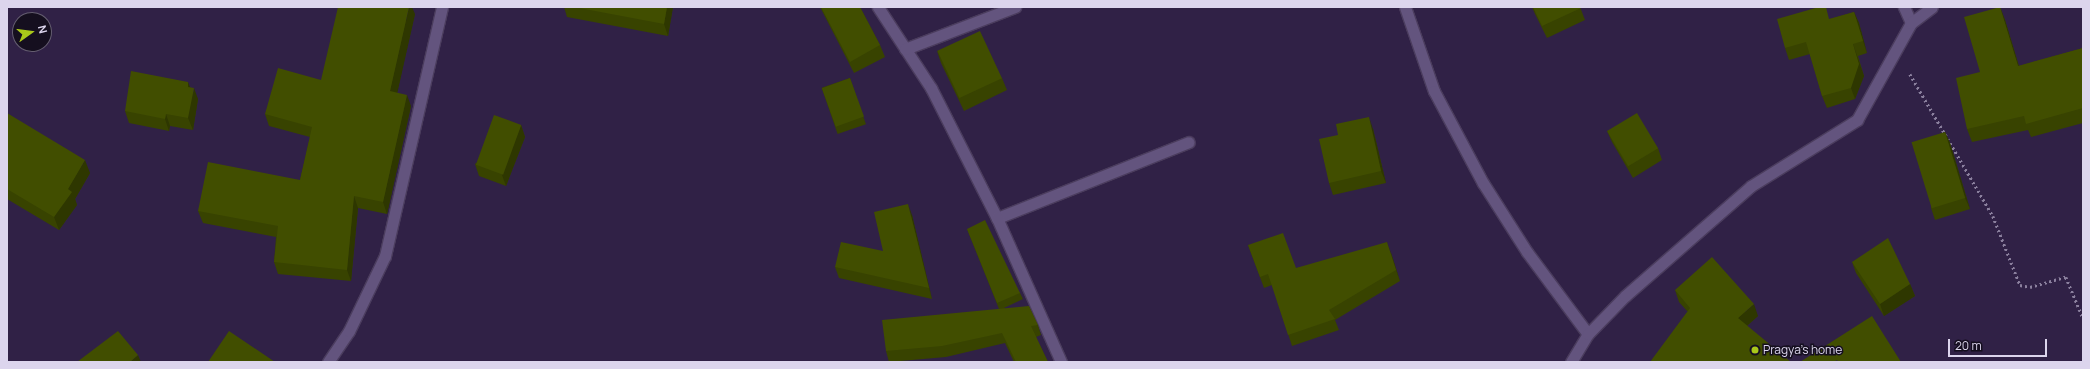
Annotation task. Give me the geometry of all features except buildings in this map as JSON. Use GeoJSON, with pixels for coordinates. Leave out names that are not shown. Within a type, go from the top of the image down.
{"type":"FeatureCollection","features":[{"type":"Feature","properties":{"kind":"street"},"geometry":{"type":"LineString","coordinates":[[328,362],[349,331],[385,256],[442,7]]}},
{"type":"Feature","properties":{"kind":"street"},"geometry":{"type":"LineString","coordinates":[[878,7],[931,88],[997,218],[1061,362]]}},
{"type":"Feature","properties":{"kind":"street"},"geometry":{"type":"LineString","coordinates":[[905,49],[1015,7]]}},
{"type":"Feature","properties":{"kind":"street"},"geometry":{"type":"LineString","coordinates":[[1404,7],[1434,91],[1483,183],[1527,252],[1588,334]]}},
{"type":"Feature","properties":{"kind":"street"},"geometry":{"type":"LineString","coordinates":[[1904,7],[1910,23]]}},
{"type":"Feature","properties":{"kind":"street"},"geometry":{"type":"LineString","coordinates":[[1571,362],[1588,334],[1625,296],[1751,186],[1857,120],[1910,23],[1932,7]]}},
{"type":"Feature","properties":{"kind":"street"},"geometry":{"type":"LineString","coordinates":[[997,218],[1189,142]]}},
{"type":"Feature","properties":{"kind":"path"},"geometry":{"type":"LineString","coordinates":[[1896,48],[1993,216],[2020,286],[2030,287],[2066,277],[2083,318]]}},
{"type":"Feature","properties":{"kind":"place","name":"Pragya's home"},"geometry":{"type":"Point","coordinates":[1755,350]}}]}
